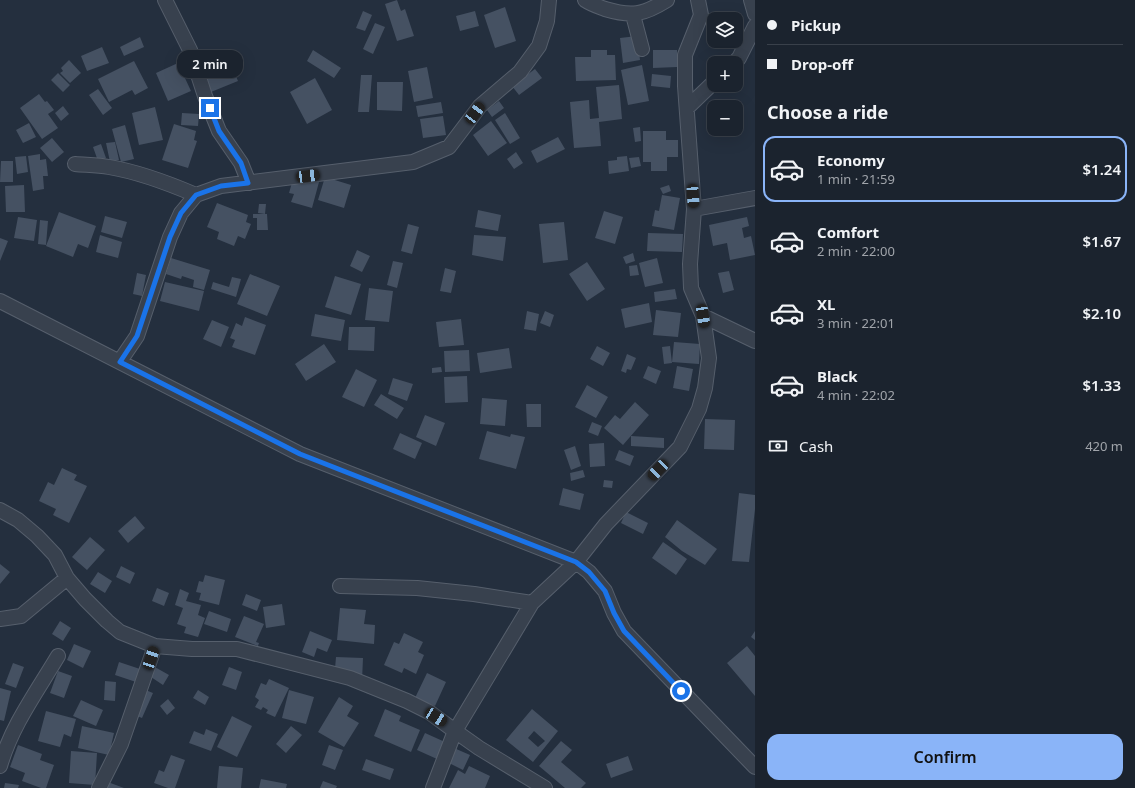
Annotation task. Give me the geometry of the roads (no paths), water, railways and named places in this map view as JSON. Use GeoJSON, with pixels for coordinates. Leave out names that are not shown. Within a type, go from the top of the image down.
{"type":"FeatureCollection","features":[{"type":"Feature","properties":{"kind":"street"},"geometry":{"type":"LineString","coordinates":[[165,0],[190,50],[205,96],[219,131],[241,163],[248,183]]}},
{"type":"Feature","properties":{"kind":"street"},"geometry":{"type":"LineString","coordinates":[[120,362],[137,336],[170,237],[178,219],[196,195],[221,186],[414,162],[449,147],[480,106],[520,72],[538,46],[547,21],[549,0]]}},
{"type":"Feature","properties":{"kind":"street"},"geometry":{"type":"LineString","coordinates":[[584,0],[591,4],[616,12],[633,15],[652,10],[667,0]]}},
{"type":"Feature","properties":{"kind":"street"},"geometry":{"type":"LineString","coordinates":[[433,788],[455,731],[532,603],[576,562],[606,524],[680,447],[699,409],[705,388],[709,358],[703,316],[690,288],[690,264],[694,209],[685,86],[685,55],[701,15],[698,0]]}},
{"type":"Feature","properties":{"kind":"street"},"geometry":{"type":"LineString","coordinates":[[751,0],[755,14]]}},
{"type":"Feature","properties":{"kind":"street"},"geometry":{"type":"LineString","coordinates":[[633,15],[642,49]]}},
{"type":"Feature","properties":{"kind":"street"},"geometry":{"type":"LineString","coordinates":[[741,56],[755,26]]}},
{"type":"Feature","properties":{"kind":"street"},"geometry":{"type":"LineString","coordinates":[[687,108],[707,89]]}},
{"type":"Feature","properties":{"kind":"street"},"geometry":{"type":"LineString","coordinates":[[75,164],[109,167],[135,173],[181,188],[196,195]]}},
{"type":"Feature","properties":{"kind":"street"},"geometry":{"type":"LineString","coordinates":[[694,209],[755,198]]}},
{"type":"Feature","properties":{"kind":"street"},"geometry":{"type":"LineString","coordinates":[[0,301],[300,454],[576,562],[589,572],[605,591],[614,613],[624,631],[755,767]]}},
{"type":"Feature","properties":{"kind":"street"},"geometry":{"type":"LineString","coordinates":[[703,316],[755,341]]}},
{"type":"Feature","properties":{"kind":"street"},"geometry":{"type":"LineString","coordinates":[[0,510],[18,520],[55,555],[67,578],[85,599],[120,632],[155,646],[192,649],[237,649],[350,678],[413,704],[442,721],[485,752],[545,788]]}},
{"type":"Feature","properties":{"kind":"street"},"geometry":{"type":"LineString","coordinates":[[0,619],[22,616],[67,578]]}},
{"type":"Feature","properties":{"kind":"street"},"geometry":{"type":"LineString","coordinates":[[340,586],[417,588],[474,594],[532,603]]}},
{"type":"Feature","properties":{"kind":"street"},"geometry":{"type":"LineString","coordinates":[[99,788],[121,744],[155,646]]}},
{"type":"Feature","properties":{"kind":"street"},"geometry":{"type":"LineString","coordinates":[[0,766],[3,754],[25,708],[58,656]]}}]}
